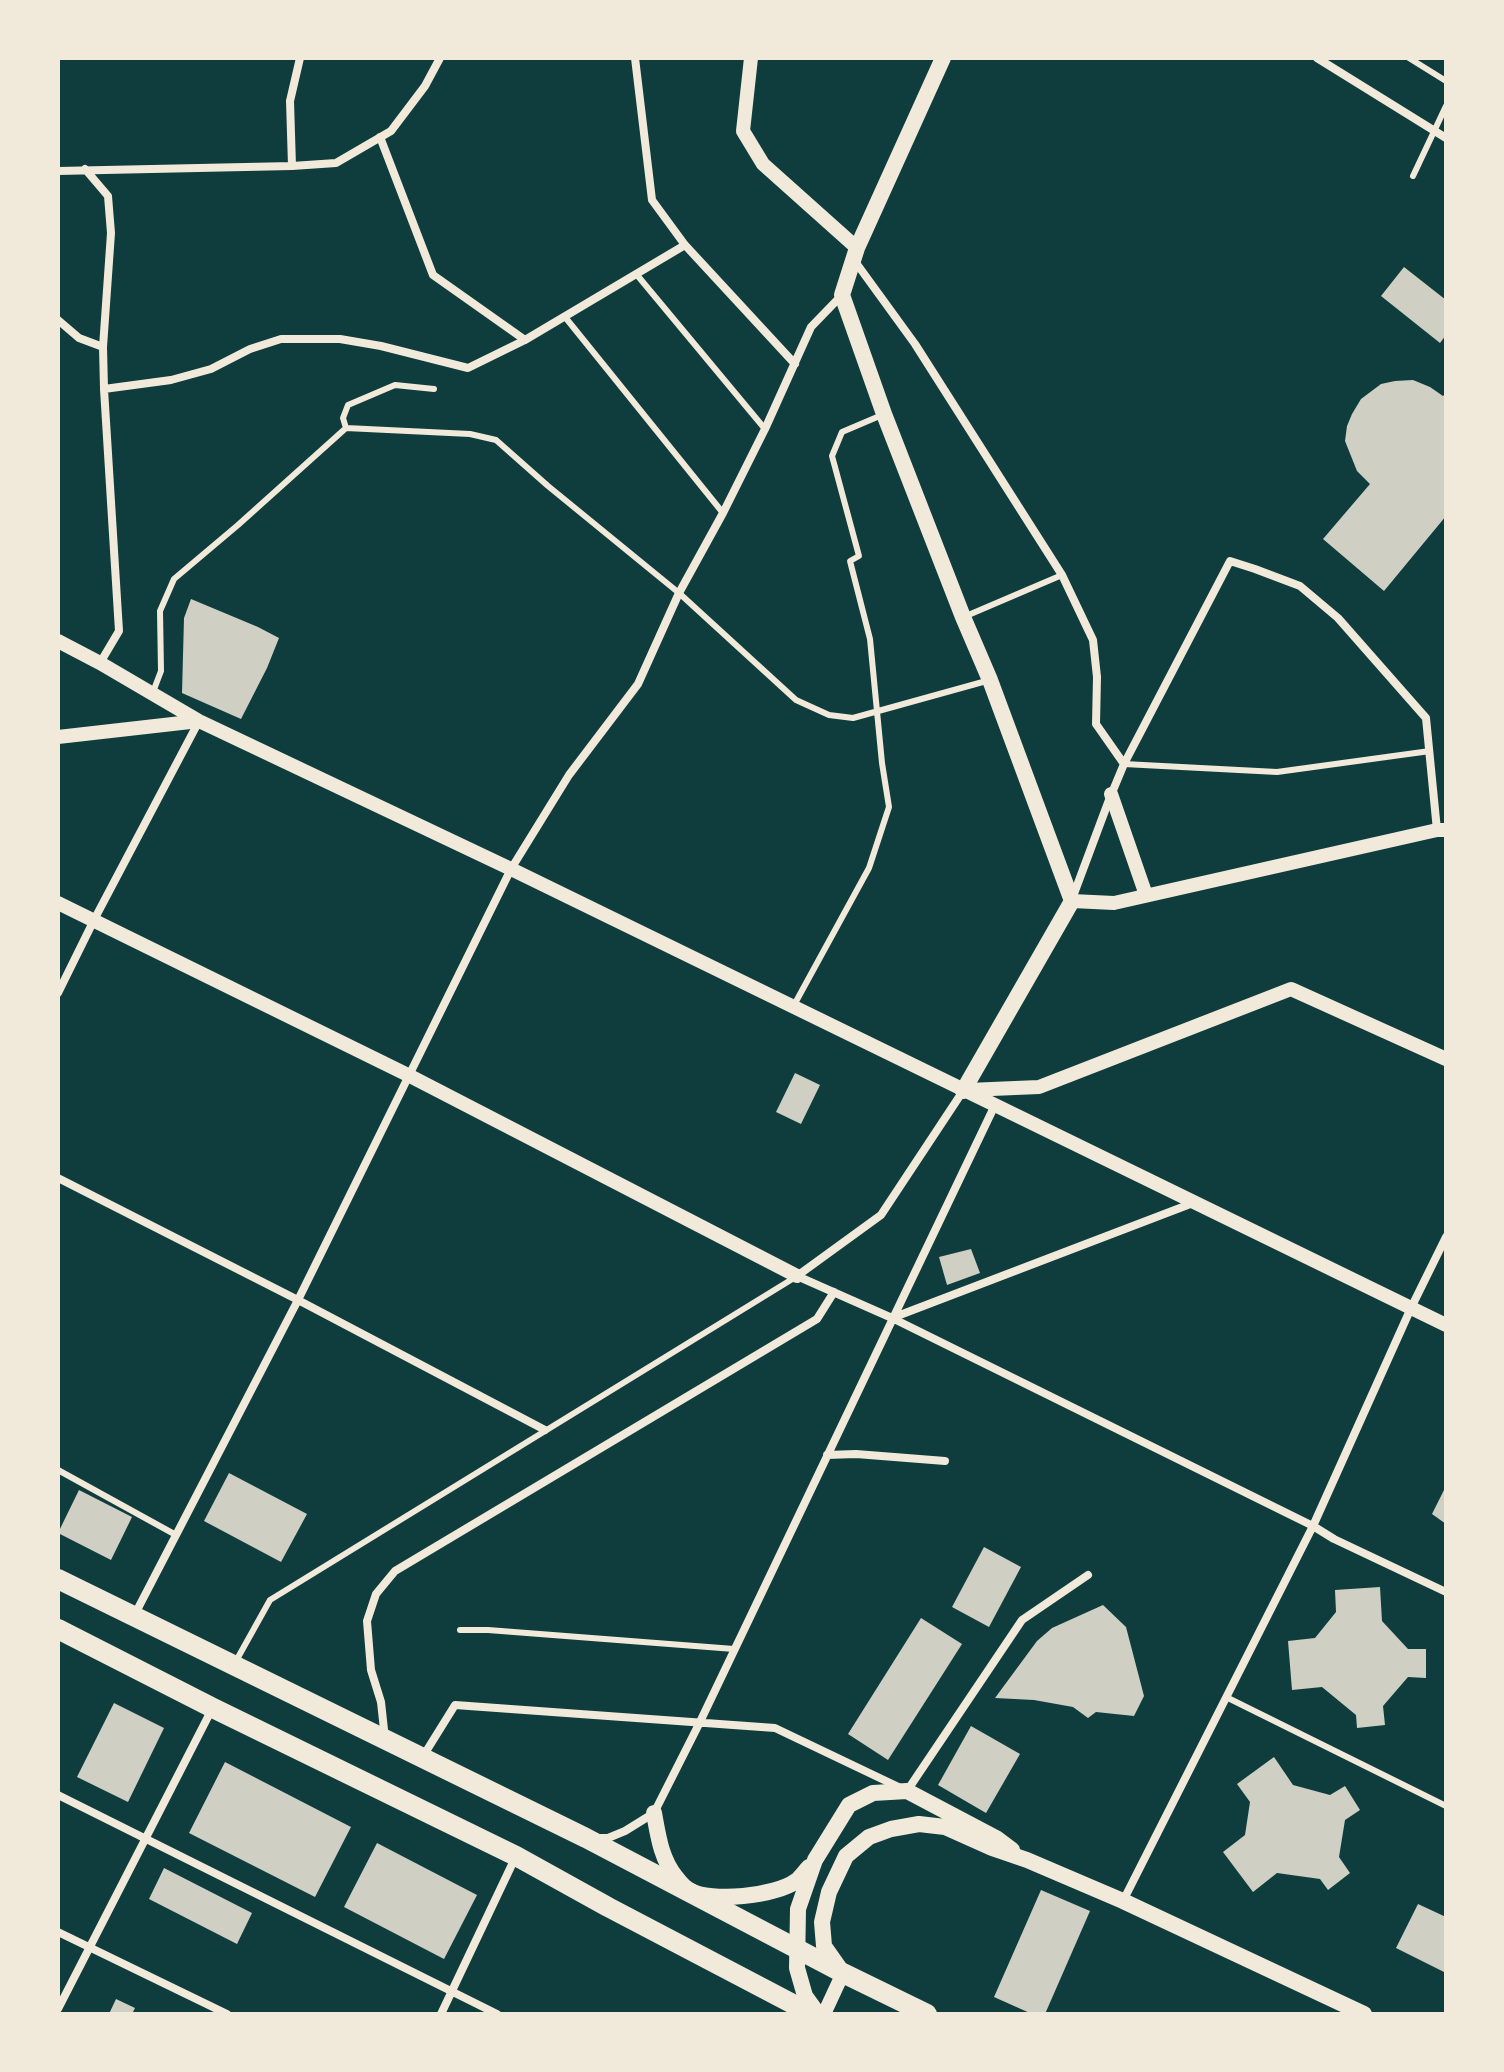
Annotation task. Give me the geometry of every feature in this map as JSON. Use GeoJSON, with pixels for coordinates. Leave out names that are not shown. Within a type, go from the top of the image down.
{"type":"FeatureCollection","features":[{"type":"Feature","properties":{"kind":"main road"},"geometry":{"type":"LineString","coordinates":[[943,58],[855,253],[842,295],[884,414],[990,680],[1072,901],[963,1091]]}},
{"type":"Feature","properties":{"kind":"main road"},"geometry":{"type":"LineString","coordinates":[[58,1579],[586,1838],[927,2014]]}},
{"type":"Feature","properties":{"kind":"main road"},"geometry":{"type":"LineString","coordinates":[[58,1629],[516,1856],[812,2014]]}},
{"type":"Feature","properties":{"kind":"main road"},"geometry":{"type":"LineString","coordinates":[[654,1813],[666,1863],[677,1879],[690,1891],[719,1896],[746,1896],[774,1891],[796,1881],[815,1860],[849,1805],[873,1793],[907,1791],[996,1838],[1027,1860]]}},
{"type":"Feature","properties":{"kind":"main road"},"geometry":{"type":"LineString","coordinates":[[843,1973],[824,1946],[822,1922],[829,1892],[846,1856],[869,1837],[919,1824],[945,1827],[1027,1860],[1123,1901],[1364,2014]]}},
{"type":"Feature","properties":{"kind":"main road"},"geometry":{"type":"LineString","coordinates":[[815,1860],[798,1909],[796,1948],[797,1968],[805,1996],[818,2014]]}},
{"type":"Feature","properties":{"kind":"street"},"geometry":{"type":"LineString","coordinates":[[292,166],[290,101],[300,58]]}},
{"type":"Feature","properties":{"kind":"street"},"geometry":{"type":"LineString","coordinates":[[58,171],[336,163],[391,131],[425,86],[440,58]]}},
{"type":"Feature","properties":{"kind":"street"},"geometry":{"type":"LineString","coordinates":[[635,58],[652,200],[685,245],[795,364]]}},
{"type":"Feature","properties":{"kind":"street"},"geometry":{"type":"LineString","coordinates":[[751,58],[743,131],[763,164],[855,253],[1062,575],[1093,640],[1097,677],[1096,724],[1124,764]]}},
{"type":"Feature","properties":{"kind":"street"},"geometry":{"type":"LineString","coordinates":[[1317,58],[1446,138]]}},
{"type":"Feature","properties":{"kind":"street"},"geometry":{"type":"LineString","coordinates":[[380,137],[433,275],[525,340]]}},
{"type":"Feature","properties":{"kind":"street"},"geometry":{"type":"LineString","coordinates":[[85,169],[108,196],[111,233],[103,347],[119,631],[100,663]]}},
{"type":"Feature","properties":{"kind":"street"},"geometry":{"type":"LineString","coordinates":[[104,389],[171,380],[211,369],[250,349],[281,339],[340,339],[468,368],[525,340],[685,245]]}},
{"type":"Feature","properties":{"kind":"street"},"geometry":{"type":"LineString","coordinates":[[134,1617],[298,1300],[511,869],[569,775],[638,684],[679,593],[765,429],[811,327],[842,295]]}},
{"type":"Feature","properties":{"kind":"street"},"geometry":{"type":"LineString","coordinates":[[58,320],[79,338],[103,347]]}},
{"type":"Feature","properties":{"kind":"street"},"geometry":{"type":"LineString","coordinates":[[1230,561],[1300,586],[1338,618],[1426,718],[1430,751],[1441,830],[1114,903],[1072,901],[1124,764],[1230,561]]}},
{"type":"Feature","properties":{"kind":"street"},"geometry":{"type":"LineString","coordinates":[[58,641],[199,721],[511,869],[1446,1325]]}},
{"type":"Feature","properties":{"kind":"street"},"geometry":{"type":"LineString","coordinates":[[58,737],[199,721]]}},
{"type":"Feature","properties":{"kind":"street"},"geometry":{"type":"LineString","coordinates":[[58,993],[199,721]]}},
{"type":"Feature","properties":{"kind":"street"},"geometry":{"type":"LineString","coordinates":[[1111,794],[1146,895]]}},
{"type":"Feature","properties":{"kind":"street"},"geometry":{"type":"LineString","coordinates":[[58,903],[408,1075],[797,1276],[892,1318],[1446,1592]]}},
{"type":"Feature","properties":{"kind":"street"},"geometry":{"type":"LineString","coordinates":[[963,1091],[1039,1087],[1291,989],[1446,1059]]}},
{"type":"Feature","properties":{"kind":"street"},"geometry":{"type":"LineString","coordinates":[[797,1276],[881,1215],[963,1091]]}},
{"type":"Feature","properties":{"kind":"street"},"geometry":{"type":"LineString","coordinates":[[586,1838],[608,1838],[654,1813],[995,1105]]}},
{"type":"Feature","properties":{"kind":"street"},"geometry":{"type":"LineString","coordinates":[[58,1178],[545,1430]]}},
{"type":"Feature","properties":{"kind":"street"},"geometry":{"type":"LineString","coordinates":[[892,1318],[1193,1202]]}},
{"type":"Feature","properties":{"kind":"street"},"geometry":{"type":"LineString","coordinates":[[1123,1901],[1313,1526],[1446,1237]]}},
{"type":"Feature","properties":{"kind":"street"},"geometry":{"type":"LineString","coordinates":[[385,1739],[381,1702],[371,1670],[367,1621],[376,1594],[395,1571],[817,1319],[834,1292]]}},
{"type":"Feature","properties":{"kind":"street"},"geometry":{"type":"LineString","coordinates":[[827,1455],[856,1454],[945,1461]]}},
{"type":"Feature","properties":{"kind":"street"},"geometry":{"type":"LineString","coordinates":[[422,1758],[455,1705],[775,1728],[907,1791],[1022,1620],[1088,1575]]}},
{"type":"Feature","properties":{"kind":"street"},"geometry":{"type":"LineString","coordinates":[[58,2009],[213,1708]]}},
{"type":"Feature","properties":{"kind":"street"},"geometry":{"type":"LineString","coordinates":[[58,1795],[497,2014]]}},
{"type":"Feature","properties":{"kind":"street"},"geometry":{"type":"LineString","coordinates":[[441,2014],[516,1856]]}},
{"type":"Feature","properties":{"kind":"street"},"geometry":{"type":"LineString","coordinates":[[58,1932],[227,2014]]}},
{"type":"Feature","properties":{"kind":"street"},"geometry":{"type":"LineString","coordinates":[[824,2014],[843,1973]]}},
{"type":"Feature","properties":{"kind":"lane"},"geometry":{"type":"LineString","coordinates":[[1409,58],[1446,81]]}},
{"type":"Feature","properties":{"kind":"lane"},"geometry":{"type":"LineString","coordinates":[[1413,176],[1446,106]]}},
{"type":"Feature","properties":{"kind":"lane"},"geometry":{"type":"LineString","coordinates":[[637,275],[765,429]]}},
{"type":"Feature","properties":{"kind":"lane"},"geometry":{"type":"LineString","coordinates":[[565,317],[723,513]]}},
{"type":"Feature","properties":{"kind":"lane"},"geometry":{"type":"LineString","coordinates":[[346,428],[343,418],[348,405],[395,385],[434,389]]}},
{"type":"Feature","properties":{"kind":"lane"},"geometry":{"type":"LineString","coordinates":[[793,1007],[869,868],[889,807],[870,639],[850,561],[859,556],[832,456],[842,432],[884,414]]}},
{"type":"Feature","properties":{"kind":"lane"},"geometry":{"type":"LineString","coordinates":[[152,695],[161,671],[160,611],[174,579],[346,428],[470,434],[496,440],[679,593],[796,700],[829,715],[853,718],[990,680]]}},
{"type":"Feature","properties":{"kind":"lane"},"geometry":{"type":"LineString","coordinates":[[963,617],[1062,575]]}},
{"type":"Feature","properties":{"kind":"lane"},"geometry":{"type":"LineString","coordinates":[[1124,764],[1277,772],[1430,751]]}},
{"type":"Feature","properties":{"kind":"lane"},"geometry":{"type":"LineString","coordinates":[[235,1664],[270,1600],[797,1276]]}},
{"type":"Feature","properties":{"kind":"lane"},"geometry":{"type":"LineString","coordinates":[[58,1470],[176,1535]]}},
{"type":"Feature","properties":{"kind":"lane"},"geometry":{"type":"LineString","coordinates":[[460,1630],[734,1649]]}},
{"type":"Feature","properties":{"kind":"lane"},"geometry":{"type":"LineString","coordinates":[[1226,1697],[1446,1806]]}},
{"type":"Feature","properties":{"kind":"building"},"geometry":{"type":"Polygon","coordinates":[[[1404,267],[1446,300],[1446,335],[1440,343],[1381,296],[1404,267]]]}},
{"type":"Feature","properties":{"kind":"building"},"geometry":{"type":"Polygon","coordinates":[[[1413,380],[1443,396],[1446,393],[1446,516],[1384,591],[1323,539],[1370,484],[1357,471],[1345,441],[1352,414],[1361,399],[1381,384],[1413,380]]]}},
{"type":"Feature","properties":{"kind":"building"},"geometry":{"type":"Polygon","coordinates":[[[191,599],[279,638],[241,719],[182,693],[184,618],[191,599]]]}},
{"type":"Feature","properties":{"kind":"building"},"geometry":{"type":"Polygon","coordinates":[[[795,1073],[820,1085],[801,1124],[776,1112],[795,1073]]]}},
{"type":"Feature","properties":{"kind":"building"},"geometry":{"type":"Polygon","coordinates":[[[971,1249],[980,1273],[947,1285],[939,1257],[971,1249]]]}},
{"type":"Feature","properties":{"kind":"building"},"geometry":{"type":"Polygon","coordinates":[[[229,1473],[307,1514],[281,1562],[204,1521],[229,1473]]]}},
{"type":"Feature","properties":{"kind":"building"},"geometry":{"type":"Polygon","coordinates":[[[1446,1486],[1446,1524],[1432,1514],[1446,1486]]]}},
{"type":"Feature","properties":{"kind":"building"},"geometry":{"type":"Polygon","coordinates":[[[79,1490],[132,1517],[111,1560],[58,1533],[79,1490]]]}},
{"type":"Feature","properties":{"kind":"building"},"geometry":{"type":"Polygon","coordinates":[[[984,1547],[1021,1567],[989,1627],[952,1607],[984,1547]]]}},
{"type":"Feature","properties":{"kind":"building"},"geometry":{"type":"Polygon","coordinates":[[[1380,1587],[1382,1621],[1408,1649],[1426,1649],[1426,1678],[1408,1677],[1383,1706],[1385,1725],[1357,1728],[1356,1715],[1322,1687],[1292,1690],[1288,1641],[1315,1638],[1336,1612],[1335,1590],[1380,1587]]]}},
{"type":"Feature","properties":{"kind":"building"},"geometry":{"type":"Polygon","coordinates":[[[1103,1605],[1126,1627],[1144,1696],[1134,1716],[1096,1712],[1088,1718],[1073,1707],[1034,1700],[995,1698],[1037,1641],[1052,1628],[1103,1605]]]}},
{"type":"Feature","properties":{"kind":"building"},"geometry":{"type":"Polygon","coordinates":[[[921,1618],[962,1644],[888,1760],[848,1734],[921,1618]]]}},
{"type":"Feature","properties":{"kind":"building"},"geometry":{"type":"Polygon","coordinates":[[[114,1703],[164,1728],[128,1802],[77,1777],[114,1703]]]}},
{"type":"Feature","properties":{"kind":"building"},"geometry":{"type":"Polygon","coordinates":[[[971,1726],[1020,1754],[986,1813],[938,1785],[971,1726]]]}},
{"type":"Feature","properties":{"kind":"building"},"geometry":{"type":"Polygon","coordinates":[[[1274,1757],[1293,1785],[1330,1795],[1345,1786],[1360,1810],[1345,1820],[1339,1857],[1350,1873],[1328,1890],[1320,1879],[1277,1873],[1253,1892],[1223,1852],[1245,1835],[1250,1802],[1237,1784],[1274,1757]]]}},
{"type":"Feature","properties":{"kind":"building"},"geometry":{"type":"Polygon","coordinates":[[[225,1762],[351,1827],[315,1897],[189,1833],[225,1762]]]}},
{"type":"Feature","properties":{"kind":"building"},"geometry":{"type":"Polygon","coordinates":[[[377,1843],[477,1895],[444,1959],[344,1907],[377,1843]]]}},
{"type":"Feature","properties":{"kind":"building"},"geometry":{"type":"Polygon","coordinates":[[[164,1868],[252,1913],[237,1944],[149,1899],[164,1868]]]}},
{"type":"Feature","properties":{"kind":"building"},"geometry":{"type":"Polygon","coordinates":[[[1041,1890],[1090,1911],[1045,2014],[1032,2014],[994,1997],[1041,1890]]]}},
{"type":"Feature","properties":{"kind":"building"},"geometry":{"type":"Polygon","coordinates":[[[1418,1904],[1446,1917],[1446,1973],[1396,1948],[1418,1904]]]}},
{"type":"Feature","properties":{"kind":"building"},"geometry":{"type":"Polygon","coordinates":[[[116,1999],[135,2008],[132,2014],[109,2014],[116,1999]]]}}]}
